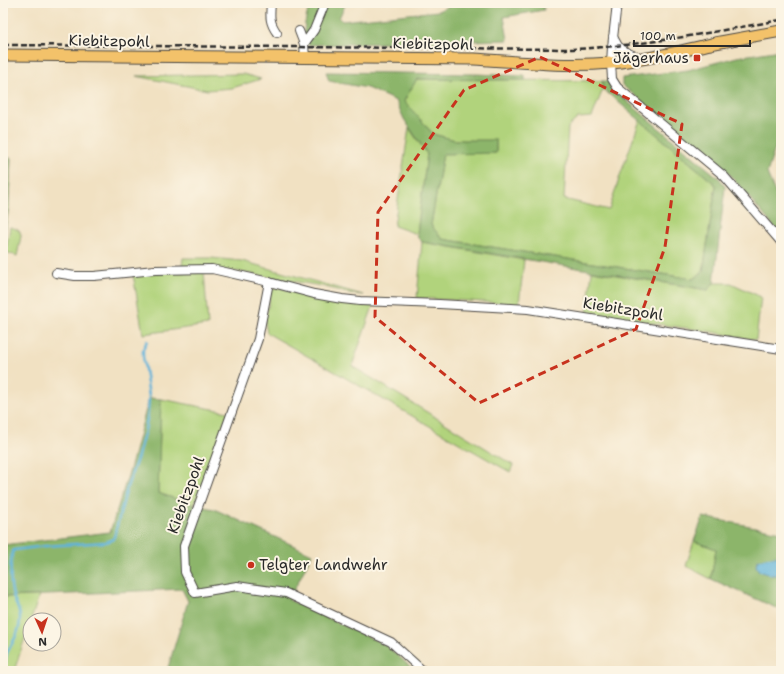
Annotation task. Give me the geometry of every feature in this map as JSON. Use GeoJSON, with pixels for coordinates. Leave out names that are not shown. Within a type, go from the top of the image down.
{"type":"FeatureCollection","features":[{"type":"Feature","properties":{"kind":"main road","name":"Kiebitzpohl"},"geometry":{"type":"LineString","coordinates":[[3,55],[474,59],[560,64],[611,63],[642,59],[715,43],[781,31]]}},
{"type":"Feature","properties":{"kind":"street"},"geometry":{"type":"LineString","coordinates":[[271,3],[271,24],[277,33]]}},
{"type":"Feature","properties":{"kind":"street"},"geometry":{"type":"LineString","coordinates":[[304,44],[314,30],[325,3]]}},
{"type":"Feature","properties":{"kind":"street"},"geometry":{"type":"LineString","coordinates":[[617,3],[611,63],[612,79],[617,87],[724,176],[781,242]]}},
{"type":"Feature","properties":{"kind":"street"},"geometry":{"type":"LineString","coordinates":[[299,31],[304,44],[305,58]]}},
{"type":"Feature","properties":{"kind":"street"},"geometry":{"type":"LineString","coordinates":[[613,37],[618,46],[626,52],[642,59]]}},
{"type":"Feature","properties":{"kind":"street","name":"Kiebitzpohl"},"geometry":{"type":"LineString","coordinates":[[56,273],[75,276],[94,276],[155,270],[212,269],[314,294],[342,299],[528,310],[781,349]]}},
{"type":"Feature","properties":{"kind":"street","name":"Kiebitzpohl"},"geometry":{"type":"LineString","coordinates":[[269,282],[258,339],[184,546],[185,572],[195,593],[238,586],[286,593],[391,642],[423,671]]}},
{"type":"Feature","properties":{"kind":"highlighted area"},"geometry":{"type":"Polygon","coordinates":[[[540,57],[682,124],[665,247],[636,329],[479,403],[375,317],[378,212],[464,90],[540,57]]]}},
{"type":"Feature","properties":{"kind":"green space"},"geometry":{"type":"Polygon","coordinates":[[[310,3],[346,3],[339,18],[342,21],[438,11],[456,3],[543,3],[544,10],[504,17],[508,40],[308,45],[304,29],[310,3]]]}},
{"type":"Feature","properties":{"kind":"green space"},"geometry":{"type":"Polygon","coordinates":[[[781,50],[781,130],[767,173],[781,207],[781,235],[728,173],[622,85],[622,78],[688,70],[737,57],[781,50]]]}},
{"type":"Feature","properties":{"kind":"green space"},"geometry":{"type":"Polygon","coordinates":[[[326,72],[525,76],[525,80],[417,79],[404,101],[433,134],[455,140],[496,140],[496,153],[443,154],[431,225],[442,239],[693,279],[703,272],[716,185],[603,89],[602,81],[608,81],[611,88],[720,179],[725,187],[714,283],[708,290],[422,242],[418,238],[417,234],[427,154],[404,119],[396,101],[367,88],[329,81],[326,72]]]}},
{"type":"Feature","properties":{"kind":"green space"},"geometry":{"type":"Polygon","coordinates":[[[243,74],[261,79],[232,88],[207,90],[136,76],[243,74]]]}},
{"type":"Feature","properties":{"kind":"green space"},"geometry":{"type":"Polygon","coordinates":[[[416,79],[602,81],[603,89],[592,117],[578,118],[568,127],[564,199],[609,210],[640,120],[716,185],[703,272],[693,279],[442,239],[431,225],[443,153],[496,153],[496,141],[455,140],[433,134],[404,101],[416,79]]]}},
{"type":"Feature","properties":{"kind":"green space"},"geometry":{"type":"Polygon","coordinates":[[[409,128],[427,154],[417,234],[394,226],[409,128]]]}},
{"type":"Feature","properties":{"kind":"green space"},"geometry":{"type":"Polygon","coordinates":[[[3,158],[11,158],[9,206],[4,241],[3,240],[3,158]]]}},
{"type":"Feature","properties":{"kind":"green space"},"geometry":{"type":"Polygon","coordinates":[[[10,227],[20,232],[21,236],[17,256],[6,252],[10,227]]]}},
{"type":"Feature","properties":{"kind":"green space"},"geometry":{"type":"Polygon","coordinates":[[[422,242],[524,260],[519,304],[417,298],[422,242]]]}},
{"type":"Feature","properties":{"kind":"green space"},"geometry":{"type":"Polygon","coordinates":[[[183,258],[211,258],[242,261],[363,295],[322,286],[240,272],[182,266],[183,258]]]}},
{"type":"Feature","properties":{"kind":"green space"},"geometry":{"type":"Polygon","coordinates":[[[204,271],[208,325],[143,334],[133,274],[204,271]]]}},
{"type":"Feature","properties":{"kind":"green space"},"geometry":{"type":"Polygon","coordinates":[[[592,271],[708,290],[714,283],[731,283],[761,297],[756,340],[707,331],[587,314],[592,271]]]}},
{"type":"Feature","properties":{"kind":"green space"},"geometry":{"type":"Polygon","coordinates":[[[277,287],[325,299],[373,306],[352,366],[513,465],[510,472],[267,333],[265,322],[271,291],[277,287]]]}},
{"type":"Feature","properties":{"kind":"green space"},"geometry":{"type":"Polygon","coordinates":[[[149,398],[161,399],[158,493],[194,505],[214,509],[312,554],[289,600],[386,645],[415,671],[167,671],[188,601],[182,589],[4,597],[3,545],[110,532],[131,466],[149,398]]]}},
{"type":"Feature","properties":{"kind":"green space"},"geometry":{"type":"Polygon","coordinates":[[[161,399],[228,412],[194,505],[158,493],[161,399]]]}},
{"type":"Feature","properties":{"kind":"green space"},"geometry":{"type":"Polygon","coordinates":[[[703,517],[781,532],[781,610],[711,579],[716,549],[694,541],[703,517]]]}},
{"type":"Feature","properties":{"kind":"green space"},"geometry":{"type":"Polygon","coordinates":[[[694,541],[716,549],[711,579],[686,566],[694,541]]]}},
{"type":"Feature","properties":{"kind":"green space"},"geometry":{"type":"Polygon","coordinates":[[[39,596],[34,612],[22,612],[22,647],[14,671],[3,671],[3,597],[39,596]]]}},
{"type":"Feature","properties":{"kind":"water"},"geometry":{"type":"Polygon","coordinates":[[[781,556],[781,575],[771,575],[759,571],[756,566],[757,561],[765,558],[781,556]]]}},
{"type":"Feature","properties":{"kind":"waterway"},"geometry":{"type":"LineString","coordinates":[[4,671],[7,653],[16,636],[20,624],[20,614],[12,593],[10,570],[12,553],[14,550],[46,546],[106,542],[112,540],[114,537],[128,484],[145,431],[149,396],[143,349],[147,341]]}},
{"type":"Feature","properties":{"kind":"railway"},"geometry":{"type":"LineString","coordinates":[[3,45],[573,49],[651,42],[781,20]]}},
{"type":"Feature","properties":{"kind":"place","name":"Jägerhaus"},"geometry":{"type":"Point","coordinates":[697,58]}},
{"type":"Feature","properties":{"kind":"place","name":"Telgter Landwehr"},"geometry":{"type":"Point","coordinates":[251,565]}}]}
